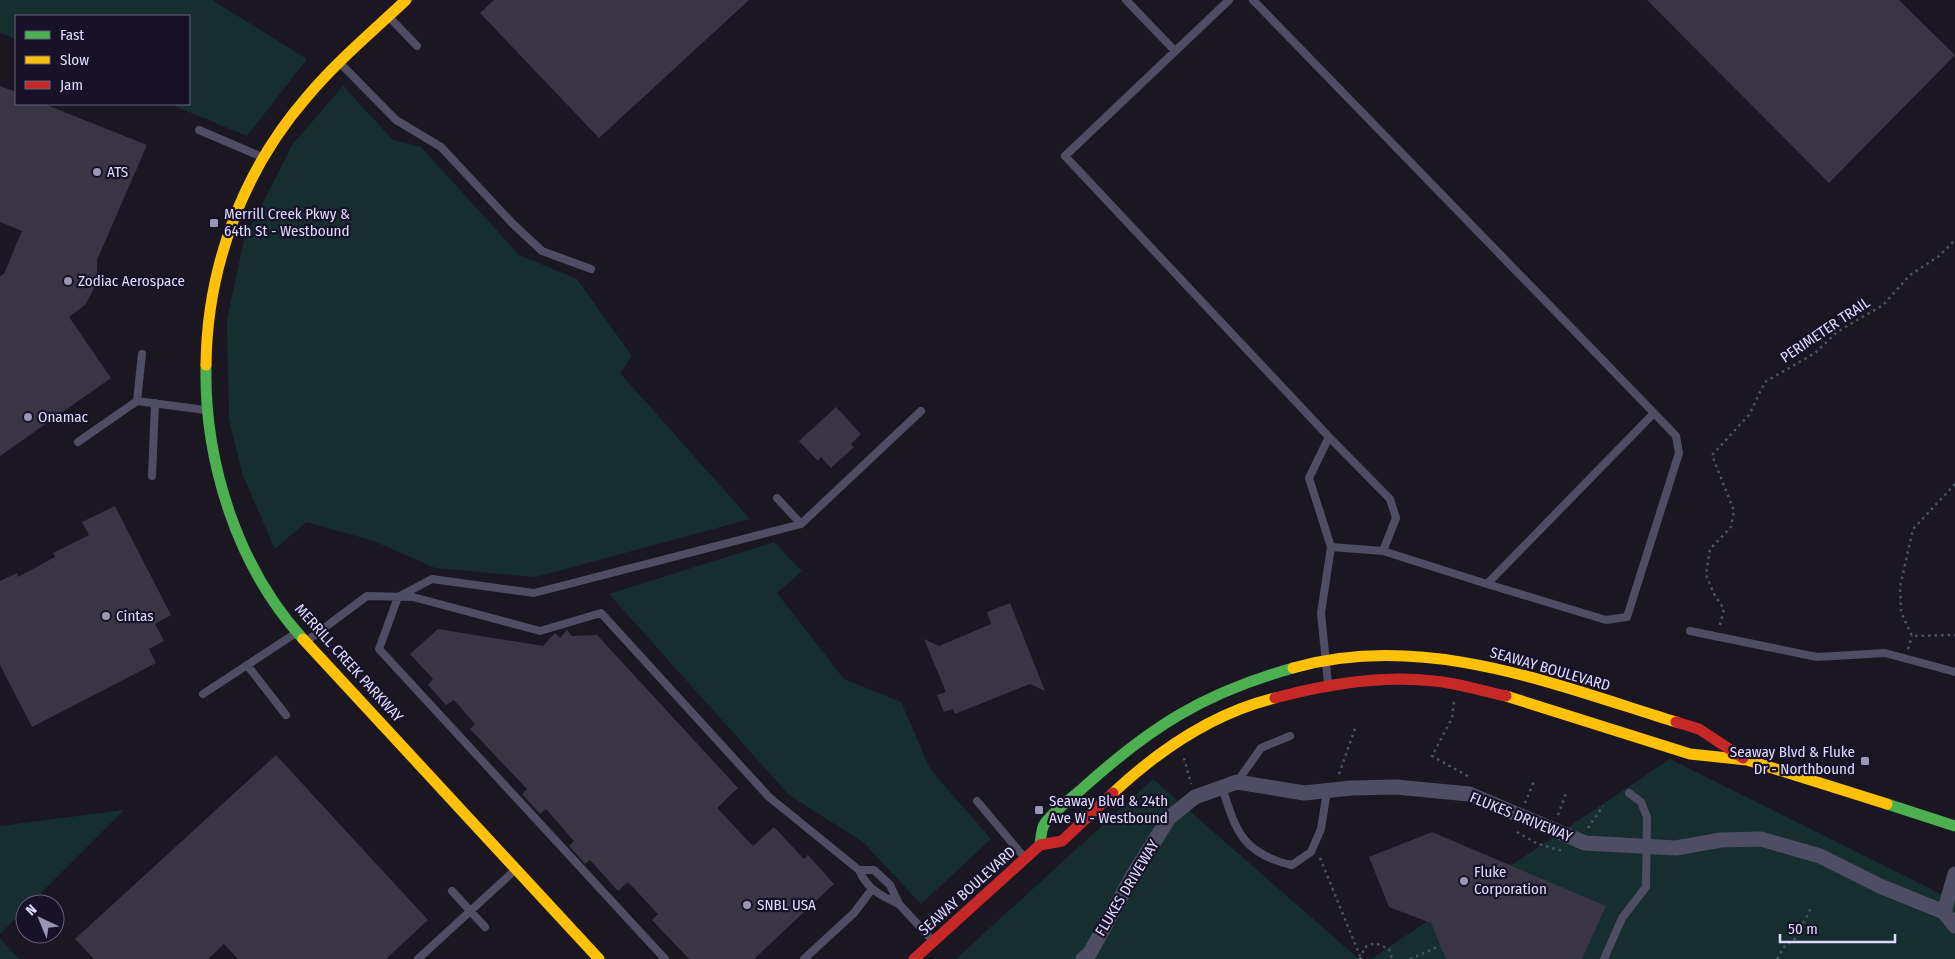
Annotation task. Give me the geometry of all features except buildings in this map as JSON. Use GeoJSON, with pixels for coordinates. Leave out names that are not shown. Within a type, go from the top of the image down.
{"type":"FeatureCollection","features":[{"type":"Feature","properties":{"kind":"street","name":"MERRILL CREEK PARKWAY"},"geometry":{"type":"LineString","coordinates":[[406,0],[304,100],[250,183],[222,247],[211,290],[204,344],[204,389],[207,410],[226,500],[240,539],[259,578],[306,642],[599,959]]}},
{"type":"Feature","properties":{"kind":"street","name":"SEAWAY BOULEVARD"},"geometry":{"type":"LineString","coordinates":[[1040,845],[1044,824],[1125,750],[1172,718],[1207,698],[1254,679],[1307,664],[1373,656],[1442,658],[1510,671],[1699,729],[1747,760]]}},
{"type":"Feature","properties":{"kind":"street","name":"SEAWAY BOULEVARD"},"geometry":{"type":"LineString","coordinates":[[914,959],[1040,845],[1062,842],[1141,766],[1179,740],[1220,718],[1265,700],[1328,685],[1379,680],[1435,681],[1457,684],[1506,696],[1690,754],[1747,760],[1955,826]]}},
{"type":"Feature","properties":{"kind":"street","name":"FLUKES DRIVEWAY"},"geometry":{"type":"LineString","coordinates":[[1083,959],[1090,953],[1133,875],[1169,818],[1195,797],[1237,782],[1304,793],[1396,788],[1469,794],[1585,843],[1676,848],[1721,840],[1761,839],[1820,856],[1880,886],[1944,912],[1955,926]]}},
{"type":"Feature","properties":{"kind":"street"},"geometry":{"type":"LineString","coordinates":[[1944,912],[1955,874]]}},
{"type":"Feature","properties":{"kind":"lane"},"geometry":{"type":"LineString","coordinates":[[1126,0],[1175,51]]}},
{"type":"Feature","properties":{"kind":"lane"},"geometry":{"type":"LineString","coordinates":[[1229,0],[1065,156],[1328,436],[1390,498],[1396,518],[1382,551]]}},
{"type":"Feature","properties":{"kind":"lane"},"geometry":{"type":"LineString","coordinates":[[1253,0],[1676,436],[1679,453],[1627,617],[1606,620],[1382,551],[1331,546]]}},
{"type":"Feature","properties":{"kind":"lane"},"geometry":{"type":"LineString","coordinates":[[389,17],[417,46]]}},
{"type":"Feature","properties":{"kind":"lane"},"geometry":{"type":"LineString","coordinates":[[340,63],[396,120],[441,147],[513,224],[542,250],[590,269]]}},
{"type":"Feature","properties":{"kind":"lane"},"geometry":{"type":"LineString","coordinates":[[199,130],[265,158]]}},
{"type":"Feature","properties":{"kind":"lane"},"geometry":{"type":"LineString","coordinates":[[137,401],[142,354]]}},
{"type":"Feature","properties":{"kind":"lane"},"geometry":{"type":"LineString","coordinates":[[78,442],[137,401],[207,410]]}},
{"type":"Feature","properties":{"kind":"lane"},"geometry":{"type":"LineString","coordinates":[[152,476],[155,403]]}},
{"type":"Feature","properties":{"kind":"lane"},"geometry":{"type":"LineString","coordinates":[[665,959],[379,649],[398,597],[432,579],[534,593],[800,524],[921,411]]}},
{"type":"Feature","properties":{"kind":"lane"},"geometry":{"type":"LineString","coordinates":[[1486,584],[1654,414]]}},
{"type":"Feature","properties":{"kind":"lane"},"geometry":{"type":"LineString","coordinates":[[1328,436],[1310,478],[1331,546],[1321,614],[1328,685]]}},
{"type":"Feature","properties":{"kind":"lane"},"geometry":{"type":"LineString","coordinates":[[777,498],[800,524]]}},
{"type":"Feature","properties":{"kind":"lane"},"geometry":{"type":"LineString","coordinates":[[306,642],[367,596],[413,597],[540,631],[601,613],[769,796],[859,870],[864,882],[879,895],[899,904]]}},
{"type":"Feature","properties":{"kind":"lane"},"geometry":{"type":"LineString","coordinates":[[1690,631],[1817,657],[1885,653],[1955,672]]}},
{"type":"Feature","properties":{"kind":"lane"},"geometry":{"type":"LineString","coordinates":[[203,694],[298,632]]}},
{"type":"Feature","properties":{"kind":"lane"},"geometry":{"type":"LineString","coordinates":[[247,665],[286,715]]}},
{"type":"Feature","properties":{"kind":"lane"},"geometry":{"type":"LineString","coordinates":[[1237,782],[1261,748],[1290,736]]}},
{"type":"Feature","properties":{"kind":"lane"},"geometry":{"type":"LineString","coordinates":[[1222,787],[1233,825],[1250,846],[1271,860],[1292,865],[1310,852],[1321,829],[1333,790]]}},
{"type":"Feature","properties":{"kind":"lane"},"geometry":{"type":"LineString","coordinates":[[1604,959],[1622,918],[1646,886],[1647,817],[1641,802],[1629,793]]}},
{"type":"Feature","properties":{"kind":"lane"},"geometry":{"type":"LineString","coordinates":[[977,801],[1025,858]]}},
{"type":"Feature","properties":{"kind":"lane"},"geometry":{"type":"LineString","coordinates":[[418,959],[516,869]]}},
{"type":"Feature","properties":{"kind":"lane"},"geometry":{"type":"LineString","coordinates":[[859,870],[874,870],[890,885],[899,904],[934,941]]}},
{"type":"Feature","properties":{"kind":"lane"},"geometry":{"type":"LineString","coordinates":[[804,959],[854,913],[872,889]]}},
{"type":"Feature","properties":{"kind":"lane"},"geometry":{"type":"LineString","coordinates":[[452,891],[485,927]]}},
{"type":"Feature","properties":{"kind":"path","name":"PERIMETER TRAIL"},"geometry":{"type":"LineString","coordinates":[[1718,637],[1724,609],[1714,594],[1706,576],[1707,567],[1710,549],[1731,528],[1734,511],[1712,455],[1749,415],[1764,382],[1816,354],[1837,332],[1883,305],[1910,276],[1939,256],[1955,240]]}},
{"type":"Feature","properties":{"kind":"path"},"geometry":{"type":"LineString","coordinates":[[1955,484],[1913,529],[1900,586],[1901,612],[1912,636],[1955,635]]}},
{"type":"Feature","properties":{"kind":"path"},"geometry":{"type":"LineString","coordinates":[[1457,684],[1452,718],[1432,756],[1478,782]]}},
{"type":"Feature","properties":{"kind":"path"},"geometry":{"type":"LineString","coordinates":[[1333,790],[1356,726]]}},
{"type":"Feature","properties":{"kind":"path"},"geometry":{"type":"LineString","coordinates":[[1179,740],[1195,797]]}},
{"type":"Feature","properties":{"kind":"path"},"geometry":{"type":"LineString","coordinates":[[1513,830],[1536,843],[1564,852]]}},
{"type":"Feature","properties":{"kind":"path"},"geometry":{"type":"LineString","coordinates":[[1310,852],[1320,859],[1360,958]]}},
{"type":"Feature","properties":{"kind":"path"},"geometry":{"type":"LineString","coordinates":[[1777,959],[1784,946],[1796,938],[1811,908]]}},
{"type":"Feature","properties":{"kind":"path"},"geometry":{"type":"LineString","coordinates":[[1360,958],[1365,947],[1375,943],[1389,949],[1392,959]]}},
{"type":"Feature","properties":{"kind":"path"},"geometry":{"type":"LineString","coordinates":[[1410,959],[1440,946]]}},
{"type":"Feature","properties":{"kind":"green space"},"geometry":{"type":"Polygon","coordinates":[[[0,0],[212,0],[307,59],[247,136],[172,105],[190,105],[190,15],[15,15],[15,39],[0,33],[0,0]]]}},
{"type":"Feature","properties":{"kind":"green space"},"geometry":{"type":"Polygon","coordinates":[[[343,86],[393,140],[421,147],[519,255],[577,279],[632,356],[620,373],[750,519],[536,577],[435,568],[374,541],[306,522],[275,549],[243,476],[229,419],[227,320],[244,240],[292,145],[343,86]]]}},
{"type":"Feature","properties":{"kind":"green space"},"geometry":{"type":"Polygon","coordinates":[[[774,542],[802,571],[777,593],[844,679],[901,702],[930,769],[991,839],[921,904],[863,842],[789,795],[609,594],[774,542]]]}},
{"type":"Feature","properties":{"kind":"green space"},"geometry":{"type":"Polygon","coordinates":[[[1670,759],[1955,901],[1955,959],[1371,959],[1670,759]]]}},
{"type":"Feature","properties":{"kind":"green space"},"geometry":{"type":"Polygon","coordinates":[[[1153,779],[1359,959],[956,959],[1153,779]]]}},
{"type":"Feature","properties":{"kind":"green space"},"geometry":{"type":"Polygon","coordinates":[[[124,810],[40,894],[15,894],[15,919],[0,934],[0,826],[124,810]]]}},
{"type":"Feature","properties":{"kind":"green space"},"geometry":{"type":"Polygon","coordinates":[[[0,938],[19,959],[0,959],[0,938]]]}},
{"type":"Feature","properties":{"kind":"traffic: fast"},"geometry":{"type":"LineString","coordinates":[[206,365],[211,438],[218,475],[229,511],[243,546],[260,579],[280,610],[303,639]]}},
{"type":"Feature","properties":{"kind":"traffic: fast"},"geometry":{"type":"LineString","coordinates":[[1040,845],[1044,825],[1054,813],[1109,765],[1157,729],[1181,714],[1232,689],[1293,668]]}},
{"type":"Feature","properties":{"kind":"traffic: fast"},"geometry":{"type":"LineString","coordinates":[[1887,804],[1955,826]]}},
{"type":"Feature","properties":{"kind":"traffic: slow"},"geometry":{"type":"LineString","coordinates":[[206,365],[208,329],[221,257],[246,189],[283,127],[306,98],[342,60],[406,0]]}},
{"type":"Feature","properties":{"kind":"traffic: slow"},"geometry":{"type":"LineString","coordinates":[[303,639],[599,959]]}},
{"type":"Feature","properties":{"kind":"traffic: slow"},"geometry":{"type":"LineString","coordinates":[[1293,668],[1342,658],[1390,655],[1439,659],[1535,678],[1676,722]]}},
{"type":"Feature","properties":{"kind":"traffic: slow"},"geometry":{"type":"LineString","coordinates":[[1506,696],[1690,754],[1747,760],[1887,804]]}},
{"type":"Feature","properties":{"kind":"traffic: slow"},"geometry":{"type":"LineString","coordinates":[[1113,793],[1149,762],[1188,735],[1230,713],[1275,698]]}},
{"type":"Feature","properties":{"kind":"traffic: jam"},"geometry":{"type":"LineString","coordinates":[[1275,698],[1334,685],[1394,679],[1443,682],[1506,696]]}},
{"type":"Feature","properties":{"kind":"traffic: jam"},"geometry":{"type":"LineString","coordinates":[[1676,722],[1699,729],[1743,758]]}},
{"type":"Feature","properties":{"kind":"traffic: jam"},"geometry":{"type":"LineString","coordinates":[[914,959],[1040,845],[1062,841],[1113,793]]}},
{"type":"Feature","properties":{"kind":"place","name":"ATS"},"geometry":{"type":"Point","coordinates":[97,172]}},
{"type":"Feature","properties":{"kind":"place","name":"Merrill Creek Pkwy & 64th St - Westbound"},"geometry":{"type":"Point","coordinates":[214,223]}},
{"type":"Feature","properties":{"kind":"place","name":"Zodiac Aerospace"},"geometry":{"type":"Point","coordinates":[68,281]}},
{"type":"Feature","properties":{"kind":"place","name":"Onamac"},"geometry":{"type":"Point","coordinates":[28,417]}},
{"type":"Feature","properties":{"kind":"place","name":"Cintas"},"geometry":{"type":"Point","coordinates":[106,616]}},
{"type":"Feature","properties":{"kind":"place","name":"Seaway Blvd & Fluke Dr - Northbound"},"geometry":{"type":"Point","coordinates":[1865,761]}},
{"type":"Feature","properties":{"kind":"place","name":"Seaway Blvd & 24th Ave W - Westbound"},"geometry":{"type":"Point","coordinates":[1039,810]}},
{"type":"Feature","properties":{"kind":"place","name":"Fluke Corporation"},"geometry":{"type":"Point","coordinates":[1464,881]}},
{"type":"Feature","properties":{"kind":"place","name":"SNBL USA"},"geometry":{"type":"Point","coordinates":[747,905]}}]}
